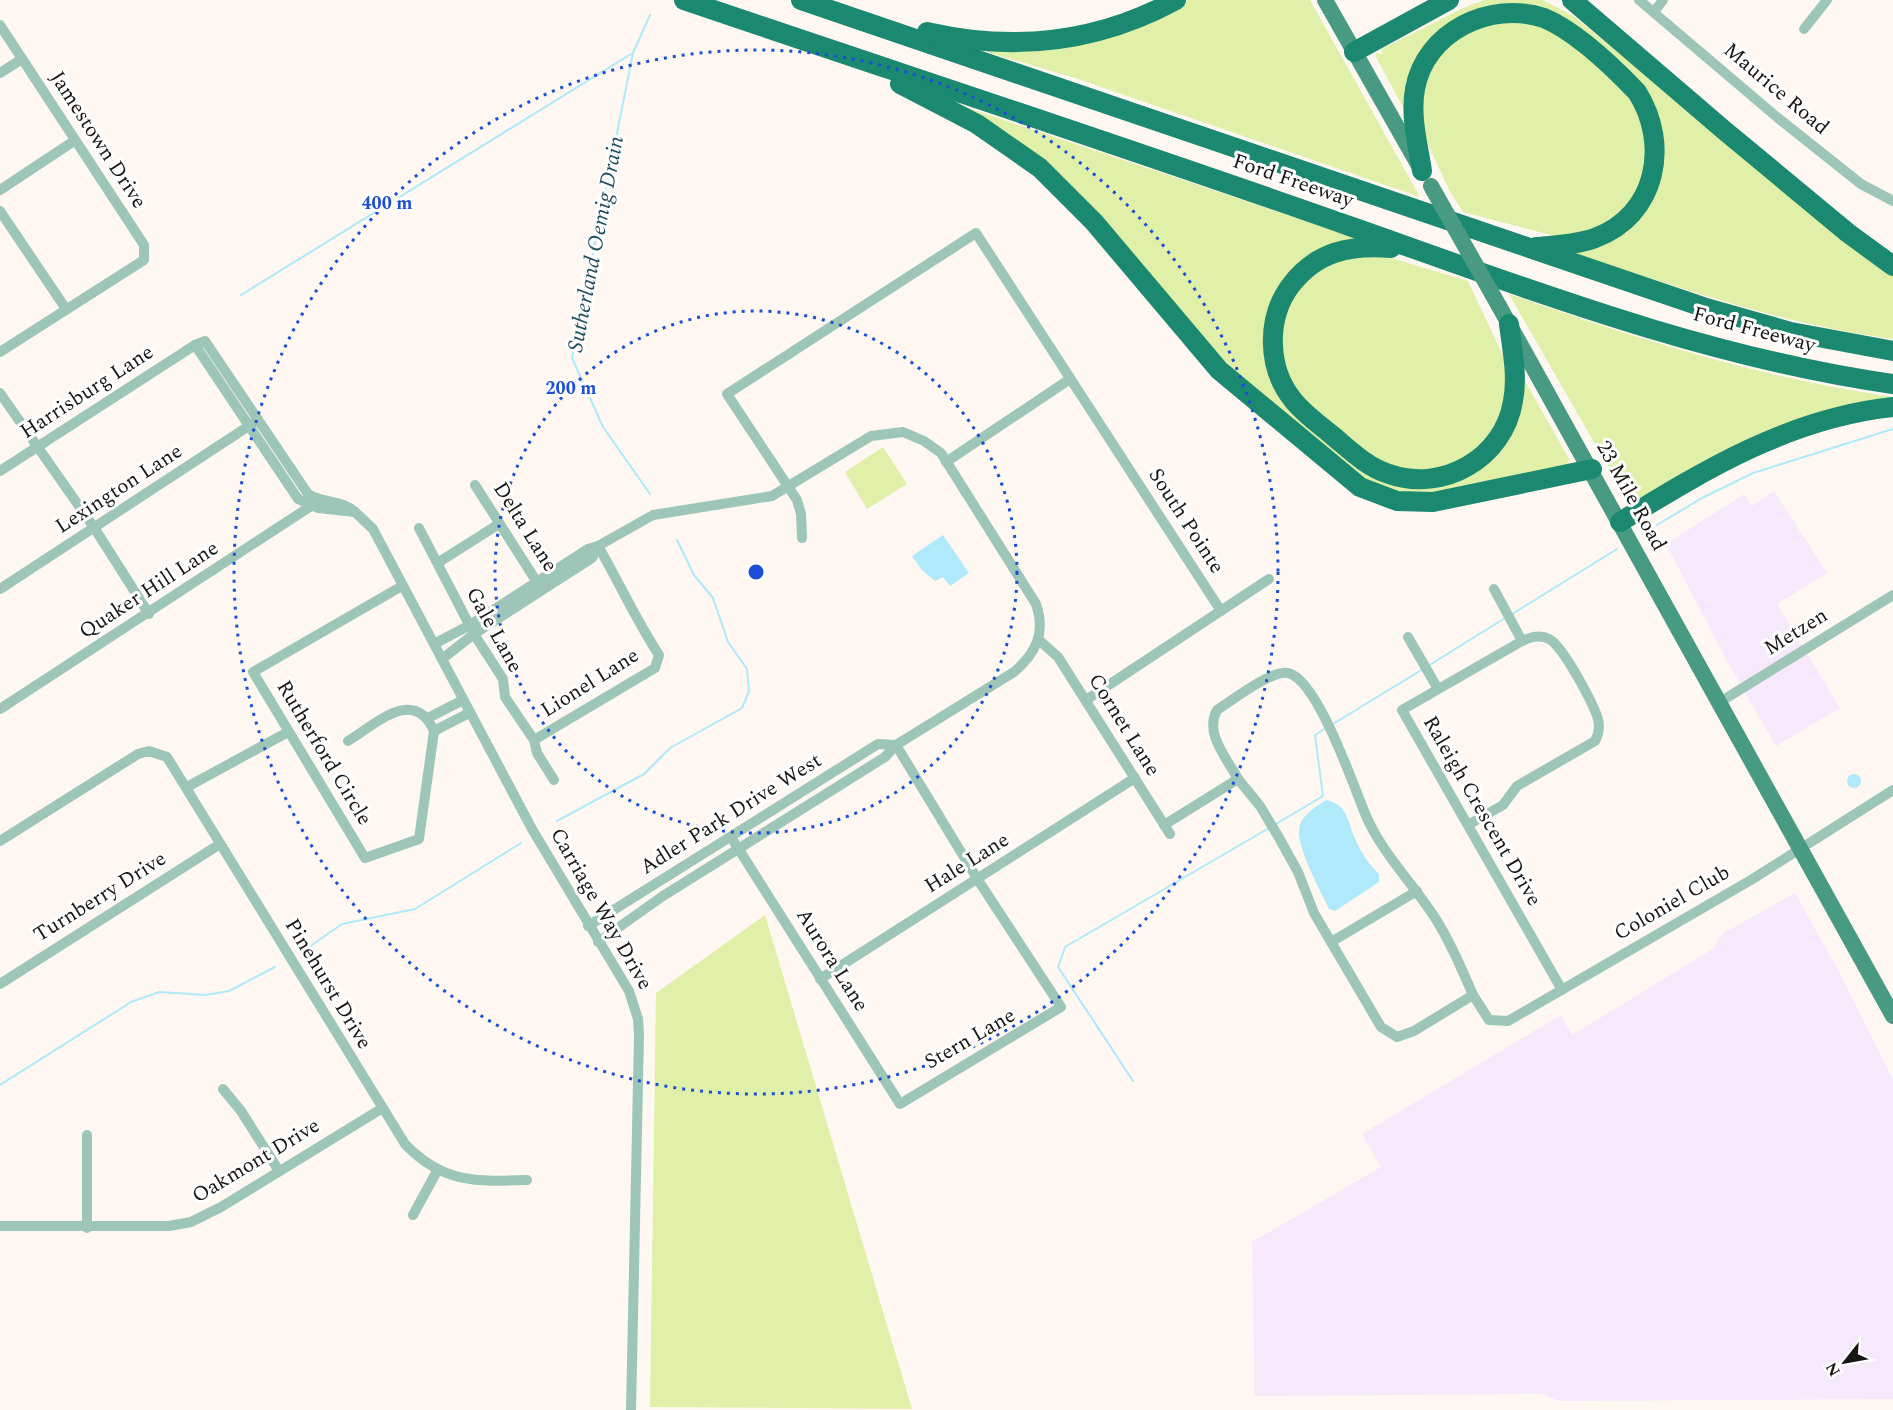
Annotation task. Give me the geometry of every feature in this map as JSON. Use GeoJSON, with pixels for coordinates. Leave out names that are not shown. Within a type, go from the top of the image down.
{"type":"FeatureCollection","features":[{"type":"Feature","properties":{"kind":"highway","name":"Ford Freeway"},"geometry":{"type":"LineString","coordinates":[[684,0],[1554,298],[1802,369],[1893,384]]}},
{"type":"Feature","properties":{"kind":"highway","name":"Ford Freeway"},"geometry":{"type":"LineString","coordinates":[[801,0],[1749,321],[1893,351]]}},
{"type":"Feature","properties":{"kind":"highway"},"geometry":{"type":"LineString","coordinates":[[824,8],[963,39],[1018,44],[1058,41],[1100,32],[1143,17],[1176,0]]}},
{"type":"Feature","properties":{"kind":"highway"},"geometry":{"type":"LineString","coordinates":[[1354,52],[1449,0]]}},
{"type":"Feature","properties":{"kind":"highway"},"geometry":{"type":"LineString","coordinates":[[1572,0],[1855,239],[1893,266]]}},
{"type":"Feature","properties":{"kind":"highway"},"geometry":{"type":"LineString","coordinates":[[1426,178],[1414,120],[1415,90],[1424,62],[1444,36],[1475,17],[1503,11],[1545,18],[1569,33],[1626,81],[1645,105],[1654,130],[1654,168],[1640,201],[1627,217],[1608,232],[1585,242],[1527,247]]}},
{"type":"Feature","properties":{"kind":"highway"},"geometry":{"type":"LineString","coordinates":[[825,48],[952,110],[1020,152],[1076,202],[1219,370],[1360,487],[1397,501],[1433,502],[1592,469]]}},
{"type":"Feature","properties":{"kind":"highway"},"geometry":{"type":"LineString","coordinates":[[1412,250],[1353,247],[1316,261],[1289,288],[1277,311],[1274,325],[1275,365],[1292,399],[1366,463],[1401,478],[1428,480],[1465,468],[1486,453],[1503,431],[1514,402],[1515,373],[1509,324]]}},
{"type":"Feature","properties":{"kind":"highway"},"geometry":{"type":"LineString","coordinates":[[1620,522],[1680,484],[1763,441],[1831,418],[1893,407]]}},
{"type":"Feature","properties":{"kind":"main road","name":"23 Mile Road"},"geometry":{"type":"LineString","coordinates":[[1325,0],[1592,469],[1893,1016]]}},
{"type":"Feature","properties":{"kind":"street","name":"Maurice Road"},"geometry":{"type":"LineString","coordinates":[[1639,0],[1787,126],[1861,184],[1893,201]]}},
{"type":"Feature","properties":{"kind":"street"},"geometry":{"type":"LineString","coordinates":[[1654,12],[1663,0]]}},
{"type":"Feature","properties":{"kind":"street"},"geometry":{"type":"LineString","coordinates":[[1804,29],[1827,0]]}},
{"type":"Feature","properties":{"kind":"street","name":"Jamestown Drive"},"geometry":{"type":"LineString","coordinates":[[0,25],[144,245],[144,260],[66,309]]}},
{"type":"Feature","properties":{"kind":"street"},"geometry":{"type":"LineString","coordinates":[[0,73],[22,59]]}},
{"type":"Feature","properties":{"kind":"street"},"geometry":{"type":"LineString","coordinates":[[0,190],[74,141]]}},
{"type":"Feature","properties":{"kind":"street"},"geometry":{"type":"LineString","coordinates":[[0,211],[66,309],[0,352]]}},
{"type":"Feature","properties":{"kind":"street","name":"South Pointe"},"geometry":{"type":"LineString","coordinates":[[788,486],[727,394],[976,233],[1221,611]]}},
{"type":"Feature","properties":{"kind":"street","name":"Harrisburg Lane"},"geometry":{"type":"LineString","coordinates":[[0,471],[195,345],[205,341],[254,423]]}},
{"type":"Feature","properties":{"kind":"street"},"geometry":{"type":"LineString","coordinates":[[946,462],[1070,379]]}},
{"type":"Feature","properties":{"kind":"street"},"geometry":{"type":"LineString","coordinates":[[0,393],[96,529],[149,614]]}},
{"type":"Feature","properties":{"kind":"street"},"geometry":{"type":"LineString","coordinates":[[254,423],[298,499],[313,502]]}},
{"type":"Feature","properties":{"kind":"street","name":"Lexington Lane"},"geometry":{"type":"LineString","coordinates":[[0,589],[96,529],[254,423]]}},
{"type":"Feature","properties":{"kind":"street"},"geometry":{"type":"LineString","coordinates":[[442,659],[472,630],[539,586],[592,558],[598,546],[653,515],[771,496],[871,436],[903,432],[924,441],[941,453],[1036,604],[1039,614],[1040,640]]}},
{"type":"Feature","properties":{"kind":"street","name":"Delta Lane"},"geometry":{"type":"LineString","coordinates":[[476,485],[539,586]]}},
{"type":"Feature","properties":{"kind":"street"},"geometry":{"type":"LineString","coordinates":[[788,486],[801,514],[802,538]]}},
{"type":"Feature","properties":{"kind":"street","name":"Carriage Way Drive"},"geometry":{"type":"LineString","coordinates":[[313,502],[355,512],[373,529],[469,713],[588,926],[629,991],[638,1019],[631,1410]]}},
{"type":"Feature","properties":{"kind":"street","name":"Quaker Hill Lane"},"geometry":{"type":"LineString","coordinates":[[0,709],[149,614],[313,502]]}},
{"type":"Feature","properties":{"kind":"street"},"geometry":{"type":"LineString","coordinates":[[439,562],[499,524]]}},
{"type":"Feature","properties":{"kind":"street","name":"Gale Lane"},"geometry":{"type":"LineString","coordinates":[[419,528],[439,562],[441,573],[472,630],[503,679],[505,697],[534,740],[537,753],[554,780]]}},
{"type":"Feature","properties":{"kind":"street","name":"Lionel Lane"},"geometry":{"type":"LineString","coordinates":[[534,740],[655,668],[659,655],[638,622],[628,597],[598,546]]}},
{"type":"Feature","properties":{"kind":"street"},"geometry":{"type":"LineString","coordinates":[[1086,700],[1269,579]]}},
{"type":"Feature","properties":{"kind":"street","name":"Rutherford Circle"},"geometry":{"type":"LineString","coordinates":[[402,586],[253,672],[365,858],[419,839],[434,731]]}},
{"type":"Feature","properties":{"kind":"street"},"geometry":{"type":"LineString","coordinates":[[1468,825],[1503,805],[1516,786],[1595,741],[1598,735],[1596,715],[1559,648],[1542,636],[1532,636],[1522,641],[1494,589]]}},
{"type":"Feature","properties":{"kind":"street","name":"Metzen"},"geometry":{"type":"LineString","coordinates":[[1720,702],[1893,595]]}},
{"type":"Feature","properties":{"kind":"street"},"geometry":{"type":"LineString","coordinates":[[435,645],[472,630]]}},
{"type":"Feature","properties":{"kind":"street"},"geometry":{"type":"LineString","coordinates":[[1408,637],[1438,689]]}},
{"type":"Feature","properties":{"kind":"street","name":"Cornet Lane"},"geometry":{"type":"LineString","coordinates":[[1040,640],[1058,657],[1167,829],[1238,779]]}},
{"type":"Feature","properties":{"kind":"street","name":"Adler Park Drive West"},"geometry":{"type":"LineString","coordinates":[[598,942],[738,848],[885,757],[896,745],[1014,672],[1027,661],[1040,640]]}},
{"type":"Feature","properties":{"kind":"street","name":"Raleigh Crescent Drive"},"geometry":{"type":"LineString","coordinates":[[1522,641],[1402,710],[1562,990]]}},
{"type":"Feature","properties":{"kind":"street","name":"Coloniel Club"},"geometry":{"type":"LineString","coordinates":[[1238,779],[1213,733],[1211,720],[1217,710],[1276,673],[1290,673],[1301,681],[1338,742],[1365,814],[1387,851],[1417,891],[1455,954],[1473,995],[1489,1020],[1498,1022],[1508,1021],[1751,880],[1893,790]]}},
{"type":"Feature","properties":{"kind":"street"},"geometry":{"type":"LineString","coordinates":[[463,700],[428,718],[434,731],[469,713]]}},
{"type":"Feature","properties":{"kind":"street","name":"Rutherford Circle"},"geometry":{"type":"LineString","coordinates":[[348,741],[396,711],[406,708],[418,710],[428,718]]}},
{"type":"Feature","properties":{"kind":"street"},"geometry":{"type":"LineString","coordinates":[[187,788],[288,732]]}},
{"type":"Feature","properties":{"kind":"street","name":"Adler Park Drive West"},"geometry":{"type":"LineString","coordinates":[[588,926],[878,744],[896,745]]}},
{"type":"Feature","properties":{"kind":"street"},"geometry":{"type":"LineString","coordinates":[[896,745],[978,880]]}},
{"type":"Feature","properties":{"kind":"street","name":"Pinehurst Drive"},"geometry":{"type":"LineString","coordinates":[[0,841],[138,754],[149,751],[167,757],[381,1109],[405,1144],[437,1170],[473,1180],[527,1180]]}},
{"type":"Feature","properties":{"kind":"street","name":"Hale Lane"},"geometry":{"type":"LineString","coordinates":[[820,979],[1135,778]]}},
{"type":"Feature","properties":{"kind":"street"},"geometry":{"type":"LineString","coordinates":[[1238,779],[1260,806],[1278,836],[1298,872],[1314,913],[1381,1027],[1397,1037],[1414,1031],[1473,995]]}},
{"type":"Feature","properties":{"kind":"street","name":"Aurora Lane"},"geometry":{"type":"LineString","coordinates":[[731,837],[900,1104]]}},
{"type":"Feature","properties":{"kind":"street","name":"Turnberry Drive"},"geometry":{"type":"LineString","coordinates":[[0,984],[220,844]]}},
{"type":"Feature","properties":{"kind":"street","name":"Stern Lane"},"geometry":{"type":"LineString","coordinates":[[900,1104],[1061,1007],[978,880]]}},
{"type":"Feature","properties":{"kind":"street"},"geometry":{"type":"LineString","coordinates":[[1331,942],[1417,891]]}},
{"type":"Feature","properties":{"kind":"street"},"geometry":{"type":"LineString","coordinates":[[223,1089],[241,1110],[279,1171]]}},
{"type":"Feature","properties":{"kind":"street","name":"Oakmont Drive"},"geometry":{"type":"LineString","coordinates":[[0,1226],[87,1228],[169,1226],[191,1222],[381,1109]]}},
{"type":"Feature","properties":{"kind":"street"},"geometry":{"type":"LineString","coordinates":[[87,1135],[87,1228]]}},
{"type":"Feature","properties":{"kind":"street"},"geometry":{"type":"LineString","coordinates":[[413,1215],[437,1170]]}},
{"type":"Feature","properties":{"kind":"shaded area"},"geometry":{"type":"Polygon","coordinates":[[[1774,491],[1827,573],[1777,604],[1840,708],[1776,746],[1727,661],[1666,544],[1744,494],[1752,506],[1774,491]]]}},
{"type":"Feature","properties":{"kind":"shaded area"},"geometry":{"type":"Polygon","coordinates":[[[1795,893],[1838,970],[1893,1080],[1893,1399],[1559,1401],[1541,1394],[1255,1396],[1252,1242],[1381,1167],[1362,1134],[1561,1015],[1572,1035],[1714,948],[1722,934],[1795,893]]]}},
{"type":"Feature","properties":{"kind":"green space"},"geometry":{"type":"Polygon","coordinates":[[[1189,0],[1310,0],[1420,197],[1075,78],[977,49],[1168,12],[1189,0]]]}},
{"type":"Feature","properties":{"kind":"green space"},"geometry":{"type":"Polygon","coordinates":[[[1484,0],[1543,0],[1573,16],[1893,273],[1893,339],[1768,314],[1566,250],[1634,216],[1657,123],[1569,27],[1463,18],[1405,111],[1376,53],[1383,54],[1381,50],[1388,46],[1461,9],[1484,0]]]}},
{"type":"Feature","properties":{"kind":"green space"},"geometry":{"type":"Polygon","coordinates":[[[1528,19],[1562,36],[1631,95],[1648,130],[1642,185],[1625,210],[1588,233],[1554,236],[1463,212],[1449,190],[1426,140],[1420,102],[1429,66],[1468,26],[1528,19]]]}},
{"type":"Feature","properties":{"kind":"green space"},"geometry":{"type":"Polygon","coordinates":[[[968,108],[1356,238],[1308,258],[1268,361],[1374,475],[1473,471],[1524,379],[1569,459],[1568,466],[1433,497],[1371,487],[1239,381],[1104,225],[968,111],[968,108]]]}},
{"type":"Feature","properties":{"kind":"green space"},"geometry":{"type":"Polygon","coordinates":[[[1378,254],[1468,281],[1504,358],[1507,401],[1484,445],[1449,468],[1410,472],[1374,459],[1297,393],[1280,358],[1282,320],[1298,286],[1330,261],[1378,254]]]}},
{"type":"Feature","properties":{"kind":"green space"},"geometry":{"type":"Polygon","coordinates":[[[1509,294],[1698,355],[1794,379],[1893,397],[1893,403],[1877,404],[1636,503],[1627,500],[1509,294]]]}},
{"type":"Feature","properties":{"kind":"green space"},"geometry":{"type":"Polygon","coordinates":[[[883,447],[907,484],[867,509],[845,472],[883,447]]]}},
{"type":"Feature","properties":{"kind":"green space"},"geometry":{"type":"Polygon","coordinates":[[[765,915],[912,1409],[650,1407],[656,993],[765,915]]]}},
{"type":"Feature","properties":{"kind":"water"},"geometry":{"type":"Polygon","coordinates":[[[943,535],[969,573],[950,586],[943,577],[935,581],[922,570],[912,556],[943,535]]]}},
{"type":"Feature","properties":{"kind":"water"},"geometry":{"type":"Polygon","coordinates":[[[1854,774],[1859,776],[1861,781],[1859,786],[1854,788],[1849,786],[1847,781],[1849,776],[1854,774]]]}},
{"type":"Feature","properties":{"kind":"water"},"geometry":{"type":"Polygon","coordinates":[[[1326,800],[1333,802],[1343,810],[1360,849],[1379,874],[1379,882],[1335,911],[1329,909],[1315,881],[1299,838],[1302,820],[1326,800]]]}},
{"type":"Feature","properties":{"kind":"waterway","name":"Sutherland Oemig Drain"},"geometry":{"type":"LineString","coordinates":[[650,15],[633,53],[572,358],[603,427],[650,494]]}},
{"type":"Feature","properties":{"kind":"waterway"},"geometry":{"type":"LineString","coordinates":[[241,295],[631,54]]}},
{"type":"Feature","properties":{"kind":"waterway"},"geometry":{"type":"LineString","coordinates":[[1657,525],[1702,498],[1753,473],[1893,429]]}},
{"type":"Feature","properties":{"kind":"waterway"},"geometry":{"type":"LineString","coordinates":[[1643,534],[1649,530]]}},
{"type":"Feature","properties":{"kind":"waterway","name":"Sutherland Oemig Drain"},"geometry":{"type":"LineString","coordinates":[[557,821],[644,774],[670,748],[742,708],[749,691],[747,669],[728,642],[713,598],[694,575],[677,540]]}},
{"type":"Feature","properties":{"kind":"waterway"},"geometry":{"type":"LineString","coordinates":[[1512,614],[1617,549]]}},
{"type":"Feature","properties":{"kind":"waterway"},"geometry":{"type":"LineString","coordinates":[[1428,666],[1505,618]]}},
{"type":"Feature","properties":{"kind":"waterway"},"geometry":{"type":"LineString","coordinates":[[1333,724],[1423,669]]}},
{"type":"Feature","properties":{"kind":"waterway"},"geometry":{"type":"LineString","coordinates":[[1276,824],[1323,796],[1315,735],[1326,728]]}},
{"type":"Feature","properties":{"kind":"waterway"},"geometry":{"type":"LineString","coordinates":[[1133,1081],[1058,967],[1065,947],[1269,828]]}},
{"type":"Feature","properties":{"kind":"waterway","name":"Sutherland Oemig Drain"},"geometry":{"type":"LineString","coordinates":[[309,947],[342,924],[415,909],[521,843]]}},
{"type":"Feature","properties":{"kind":"waterway","name":"Sutherland Oemig Drain"},"geometry":{"type":"LineString","coordinates":[[0,1085],[131,1002],[159,992],[206,995],[229,991],[275,967]]}}]}
